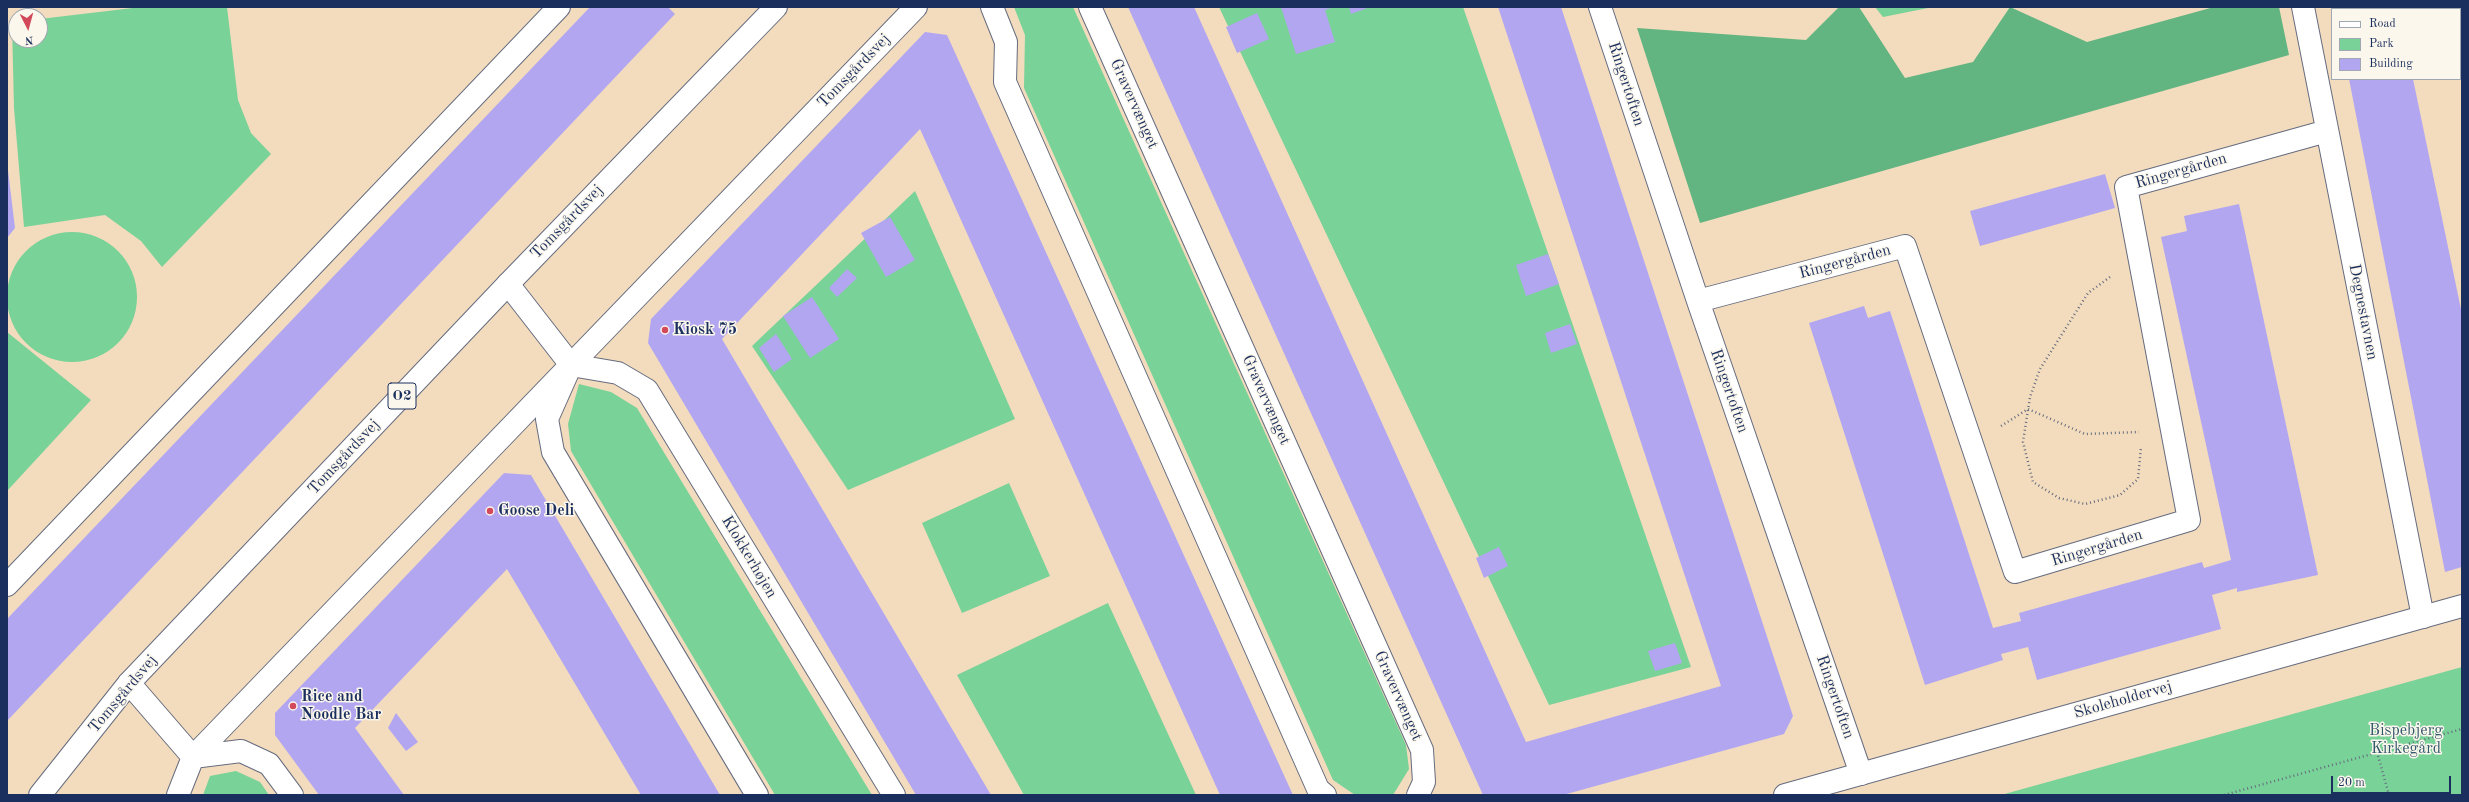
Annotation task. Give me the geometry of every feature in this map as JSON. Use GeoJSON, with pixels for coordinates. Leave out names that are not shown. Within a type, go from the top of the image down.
{"type":"FeatureCollection","features":[{"type":"Feature","properties":{"kind":"street"},"geometry":{"type":"LineString","coordinates":[[7,585],[559,7]]}},
{"type":"Feature","properties":{"kind":"street","name":"Tomsgårdsvej"},"geometry":{"type":"LineString","coordinates":[[40,795],[130,683],[508,284],[776,7]]}},
{"type":"Feature","properties":{"kind":"street","name":"Tomsgårdsvej"},"geometry":{"type":"LineString","coordinates":[[193,757],[916,7]]}},
{"type":"Feature","properties":{"kind":"street"},"geometry":{"type":"LineString","coordinates":[[992,7],[1006,42],[1005,82],[1318,789],[1325,795]]}},
{"type":"Feature","properties":{"kind":"street","name":"Gravervænget"},"geometry":{"type":"LineString","coordinates":[[1090,7],[1422,750],[1424,782],[1418,795]]}},
{"type":"Feature","properties":{"kind":"street","name":"Ringertoften"},"geometry":{"type":"LineString","coordinates":[[1600,7],[1698,301],[1861,774]]}},
{"type":"Feature","properties":{"kind":"street","name":"Degnestavnen"},"geometry":{"type":"LineString","coordinates":[[2303,7],[2423,617]]}},
{"type":"Feature","properties":{"kind":"street","name":"Ringergården"},"geometry":{"type":"LineString","coordinates":[[1698,301],[1905,246],[2015,572],[2189,520],[2126,187],[2327,131]]}},
{"type":"Feature","properties":{"kind":"street"},"geometry":{"type":"LineString","coordinates":[[508,284],[570,365],[547,419],[553,452],[757,795]]}},
{"type":"Feature","properties":{"kind":"street","name":"Klokkerhøjen"},"geometry":{"type":"LineString","coordinates":[[570,365],[618,373],[647,390],[894,795]]}},
{"type":"Feature","properties":{"kind":"street","name":"Skoleholdervej"},"geometry":{"type":"LineString","coordinates":[[1785,795],[2462,606]]}},
{"type":"Feature","properties":{"kind":"street"},"geometry":{"type":"LineString","coordinates":[[130,683],[193,757]]}},
{"type":"Feature","properties":{"kind":"street"},"geometry":{"type":"LineString","coordinates":[[193,757],[241,751],[269,764],[292,795]]}},
{"type":"Feature","properties":{"kind":"street"},"geometry":{"type":"LineString","coordinates":[[178,795],[193,757]]}},
{"type":"Feature","properties":{"kind":"path"},"geometry":{"type":"LineString","coordinates":[[2140,256],[2088,293],[2040,369],[2028,409],[2023,442],[2033,482],[2059,498],[2085,504],[2120,495],[2138,479],[2141,446],[2146,432]]}},
{"type":"Feature","properties":{"kind":"path"},"geometry":{"type":"LineString","coordinates":[[2028,409],[2085,434],[2146,432],[2171,424]]}},
{"type":"Feature","properties":{"kind":"path"},"geometry":{"type":"LineString","coordinates":[[1970,437],[2007,423],[2028,409]]}},
{"type":"Feature","properties":{"kind":"path"},"geometry":{"type":"LineString","coordinates":[[2224,795],[2462,729]]}},
{"type":"Feature","properties":{"kind":"path"},"geometry":{"type":"LineString","coordinates":[[2377,752],[2389,795]]}},
{"type":"Feature","properties":{"kind":"green space"},"geometry":{"type":"Polygon","coordinates":[[[141,7],[227,7],[238,100],[251,133],[271,154],[162,267],[141,241],[105,215],[24,227],[14,108],[13,48],[48,48],[48,18],[141,7]]]}},
{"type":"Feature","properties":{"kind":"green space"},"geometry":{"type":"Polygon","coordinates":[[[1014,7],[1073,7],[1406,745],[1409,769],[1393,795],[1355,795],[1333,780],[1024,88],[1025,35],[1014,7]]]}},
{"type":"Feature","properties":{"kind":"green space"},"geometry":{"type":"Polygon","coordinates":[[[1219,7],[1463,7],[1691,667],[1549,705],[1219,7]]]}},
{"type":"Feature","properties":{"kind":"green space"},"geometry":{"type":"Polygon","coordinates":[[[1839,7],[1859,7],[1905,78],[1973,62],[2010,7],[2087,42],[2214,7],[2279,7],[2289,55],[1700,223],[1637,28],[1806,40],[1839,7]]]}},
{"type":"Feature","properties":{"kind":"green space"},"geometry":{"type":"Polygon","coordinates":[[[1875,7],[1933,7],[1883,17],[1875,7]]]}},
{"type":"Feature","properties":{"kind":"green space"},"geometry":{"type":"Polygon","coordinates":[[[915,191],[1015,419],[848,490],[752,346],[915,191]]]}},
{"type":"Feature","properties":{"kind":"green space"},"geometry":{"type":"Polygon","coordinates":[[[78,232],[97,237],[118,251],[132,272],[136,284],[136,310],[132,322],[118,343],[97,357],[85,361],[66,362],[47,357],[26,343],[12,322],[8,310],[7,291],[12,272],[26,251],[47,237],[59,233],[78,232]]]}},
{"type":"Feature","properties":{"kind":"green space"},"geometry":{"type":"Polygon","coordinates":[[[7,332],[91,400],[7,491],[7,332]]]}},
{"type":"Feature","properties":{"kind":"green space"},"geometry":{"type":"Polygon","coordinates":[[[579,384],[611,392],[637,408],[872,795],[775,795],[571,451],[568,424],[579,384]]]}},
{"type":"Feature","properties":{"kind":"green space"},"geometry":{"type":"Polygon","coordinates":[[[1009,483],[1050,576],[962,613],[922,523],[1009,483]]]}},
{"type":"Feature","properties":{"kind":"green space"},"geometry":{"type":"Polygon","coordinates":[[[1108,603],[1196,795],[1024,795],[957,675],[1108,603]]]}},
{"type":"Feature","properties":{"kind":"green space","name":"Bispebjerg Kirkegård"},"geometry":{"type":"Polygon","coordinates":[[[2462,667],[2462,795],[2001,795],[2462,667]]]}},
{"type":"Feature","properties":{"kind":"green space"},"geometry":{"type":"Polygon","coordinates":[[[236,771],[260,782],[269,795],[203,795],[210,776],[236,771]]]}},
{"type":"Feature","properties":{"kind":"building"},"geometry":{"type":"Polygon","coordinates":[[[590,7],[668,7],[675,14],[7,721],[7,619],[590,7]]]}},
{"type":"Feature","properties":{"kind":"building"},"geometry":{"type":"Polygon","coordinates":[[[1128,7],[1194,7],[1526,742],[1721,686],[1498,7],[1561,7],[1793,716],[1784,734],[1563,795],[1483,795],[1128,7]]]}},
{"type":"Feature","properties":{"kind":"building"},"geometry":{"type":"Polygon","coordinates":[[[1281,7],[1334,7],[1325,10],[1335,42],[1296,54],[1281,7]]]}},
{"type":"Feature","properties":{"kind":"building"},"geometry":{"type":"Polygon","coordinates":[[[1349,7],[1370,7],[1351,14],[1349,7]]]}},
{"type":"Feature","properties":{"kind":"building"},"geometry":{"type":"Polygon","coordinates":[[[2334,7],[2399,7],[2399,8],[2334,7]]]}},
{"type":"Feature","properties":{"kind":"building"},"geometry":{"type":"Polygon","coordinates":[[[1257,13],[1269,39],[1237,53],[1226,27],[1257,13]]]}},
{"type":"Feature","properties":{"kind":"building"},"geometry":{"type":"Polygon","coordinates":[[[925,32],[947,35],[1293,795],[1220,795],[920,129],[722,339],[991,795],[916,795],[648,343],[651,319],[925,32]]]}},
{"type":"Feature","properties":{"kind":"building"},"geometry":{"type":"Polygon","coordinates":[[[2349,80],[2413,80],[2462,314],[2462,567],[2445,572],[2349,80]]]}},
{"type":"Feature","properties":{"kind":"building"},"geometry":{"type":"Polygon","coordinates":[[[7,162],[15,228],[7,238],[7,162]]]}},
{"type":"Feature","properties":{"kind":"building"},"geometry":{"type":"Polygon","coordinates":[[[2105,174],[2115,208],[1980,246],[1970,211],[2105,174]]]}},
{"type":"Feature","properties":{"kind":"building"},"geometry":{"type":"Polygon","coordinates":[[[2239,204],[2318,575],[2237,592],[2237,588],[2212,595],[2221,629],[2037,680],[2028,647],[2001,654],[2003,660],[1925,685],[1809,323],[1864,306],[1868,318],[1890,311],[1993,628],[2021,621],[2019,613],[2202,562],[2204,568],[2231,560],[2161,237],[2187,231],[2184,216],[2239,204]]]}},
{"type":"Feature","properties":{"kind":"building"},"geometry":{"type":"Polygon","coordinates":[[[890,217],[915,260],[886,277],[861,233],[890,217]]]}},
{"type":"Feature","properties":{"kind":"building"},"geometry":{"type":"Polygon","coordinates":[[[1548,254],[1559,284],[1526,296],[1516,265],[1548,254]]]}},
{"type":"Feature","properties":{"kind":"building"},"geometry":{"type":"Polygon","coordinates":[[[847,269],[857,278],[837,297],[829,288],[847,269]]]}},
{"type":"Feature","properties":{"kind":"building"},"geometry":{"type":"Polygon","coordinates":[[[812,297],[839,339],[810,358],[783,316],[812,297]]]}},
{"type":"Feature","properties":{"kind":"building"},"geometry":{"type":"Polygon","coordinates":[[[1570,324],[1577,344],[1551,353],[1545,333],[1570,324]]]}},
{"type":"Feature","properties":{"kind":"building"},"geometry":{"type":"Polygon","coordinates":[[[776,334],[792,359],[774,372],[759,348],[776,334]]]}},
{"type":"Feature","properties":{"kind":"building"},"geometry":{"type":"Polygon","coordinates":[[[504,473],[531,475],[720,795],[641,795],[507,569],[355,728],[404,795],[319,795],[275,735],[275,713],[504,473]]]}},
{"type":"Feature","properties":{"kind":"building"},"geometry":{"type":"Polygon","coordinates":[[[1499,547],[1508,566],[1484,578],[1476,558],[1499,547]]]}},
{"type":"Feature","properties":{"kind":"building"},"geometry":{"type":"Polygon","coordinates":[[[1675,643],[1682,663],[1655,671],[1648,651],[1675,643]]]}},
{"type":"Feature","properties":{"kind":"building"},"geometry":{"type":"Polygon","coordinates":[[[396,713],[418,742],[406,751],[388,728],[396,713]]]}},
{"type":"Feature","properties":{"kind":"place","name":"Kiosk 75"},"geometry":{"type":"Point","coordinates":[665,330]}},
{"type":"Feature","properties":{"kind":"place","name":"Goose Deli"},"geometry":{"type":"Point","coordinates":[490,511]}},
{"type":"Feature","properties":{"kind":"place","name":"Rice and Noodle Bar"},"geometry":{"type":"Point","coordinates":[293,706]}}]}
